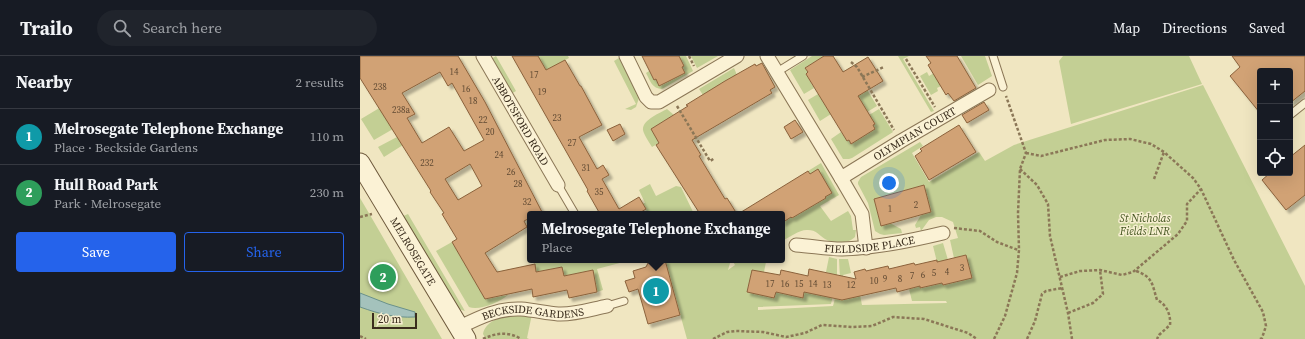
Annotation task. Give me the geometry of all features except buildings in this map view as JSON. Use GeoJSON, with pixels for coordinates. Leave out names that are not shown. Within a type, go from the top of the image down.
{"type":"FeatureCollection","features":[{"type":"Feature","properties":{"kind":"street","name":"ABBOTSFORD ROAD"},"geometry":{"type":"LineString","coordinates":[[483,56],[558,185]]}},
{"type":"Feature","properties":{"kind":"street"},"geometry":{"type":"LineString","coordinates":[[626,56],[646,97],[651,102],[659,102],[737,56]]}},
{"type":"Feature","properties":{"kind":"street"},"geometry":{"type":"LineString","coordinates":[[767,56],[862,214],[866,248]]}},
{"type":"Feature","properties":{"kind":"street","name":"OLYMPIAN COURT"},"geometry":{"type":"LineString","coordinates":[[841,178],[989,90]]}},
{"type":"Feature","properties":{"kind":"street","name":"MELROSEGATE"},"geometry":{"type":"LineString","coordinates":[[360,163],[463,333]]}},
{"type":"Feature","properties":{"kind":"street","name":"FIELDSIDE PLACE"},"geometry":{"type":"LineString","coordinates":[[796,245],[841,249],[866,248],[906,242],[943,233]]}},
{"type":"Feature","properties":{"kind":"street","name":"BECKSIDE GARDENS"},"geometry":{"type":"LineString","coordinates":[[463,333],[479,318],[498,311],[520,309],[559,314],[573,313],[607,306]]}},
{"type":"Feature","properties":{"kind":"lane"},"geometry":{"type":"LineString","coordinates":[[777,72],[803,56]]}},
{"type":"Feature","properties":{"kind":"lane"},"geometry":{"type":"LineString","coordinates":[[993,56],[1003,87]]}},
{"type":"Feature","properties":{"kind":"lane"},"geometry":{"type":"LineString","coordinates":[[1293,113],[1305,103]]}},
{"type":"Feature","properties":{"kind":"lane"},"geometry":{"type":"LineString","coordinates":[[558,185],[573,211]]}},
{"type":"Feature","properties":{"kind":"lane"},"geometry":{"type":"LineString","coordinates":[[607,306],[624,301]]}},
{"type":"Feature","properties":{"kind":"path"},"geometry":{"type":"LineString","coordinates":[[906,59],[941,118]]}},
{"type":"Feature","properties":{"kind":"path"},"geometry":{"type":"LineString","coordinates":[[851,62],[857,68],[901,141]]}},
{"type":"Feature","properties":{"kind":"path"},"geometry":{"type":"LineString","coordinates":[[862,77],[884,67]]}},
{"type":"Feature","properties":{"kind":"path"},"geometry":{"type":"LineString","coordinates":[[994,339],[1006,316],[1017,273],[1019,250],[1018,213],[1020,169],[1026,153],[1003,87]]}},
{"type":"Feature","properties":{"kind":"path"},"geometry":{"type":"LineString","coordinates":[[671,95],[710,160],[715,158]]}},
{"type":"Feature","properties":{"kind":"path"},"geometry":{"type":"LineString","coordinates":[[1026,153],[1041,156],[1105,140],[1130,139],[1151,144],[1164,152],[1193,178],[1201,189],[1231,253],[1263,312],[1266,326],[1262,338],[1260,339]]}},
{"type":"Feature","properties":{"kind":"path"},"geometry":{"type":"LineString","coordinates":[[1154,179],[1164,152]]}},
{"type":"Feature","properties":{"kind":"path"},"geometry":{"type":"LineString","coordinates":[[1020,169],[1037,185],[1048,204],[1050,236],[1068,312],[1072,339]]}},
{"type":"Feature","properties":{"kind":"path"},"geometry":{"type":"LineString","coordinates":[[1060,277],[1080,271],[1100,270],[1122,275],[1133,272],[1178,234],[1187,221],[1187,204],[1201,189]]}},
{"type":"Feature","properties":{"kind":"path"},"geometry":{"type":"LineString","coordinates":[[943,233],[955,228],[980,231],[997,242],[1019,250]]}},
{"type":"Feature","properties":{"kind":"path"},"geometry":{"type":"LineString","coordinates":[[1068,312],[1093,304],[1103,294],[1100,270]]}},
{"type":"Feature","properties":{"kind":"path"},"geometry":{"type":"LineString","coordinates":[[1135,270],[1145,274],[1151,280],[1157,300],[1162,302],[1171,316],[1170,325],[1158,336],[1157,339]]}},
{"type":"Feature","properties":{"kind":"path"},"geometry":{"type":"LineString","coordinates":[[1027,339],[1035,321],[1042,294],[1046,291],[1062,288]]}},
{"type":"Feature","properties":{"kind":"path"},"geometry":{"type":"LineString","coordinates":[[713,339],[727,332],[736,331],[763,332],[786,337],[805,333],[822,325],[853,327],[872,326],[893,317],[924,319],[968,333],[977,339]]}},
{"type":"Feature","properties":{"kind":"path"},"geometry":{"type":"LineString","coordinates":[[483,339],[504,332],[515,335],[521,339]]}},
{"type":"Feature","properties":{"kind":"path"},"geometry":{"type":"LineString","coordinates":[[360,336],[366,339]]}},
{"type":"Feature","properties":{"kind":"green space"},"geometry":{"type":"Polygon","coordinates":[[[496,56],[516,91],[511,94],[491,59],[496,56]]]}},
{"type":"Feature","properties":{"kind":"green space"},"geometry":{"type":"Polygon","coordinates":[[[538,56],[568,56],[569,58],[546,70],[538,56]]]}},
{"type":"Feature","properties":{"kind":"green space"},"geometry":{"type":"Polygon","coordinates":[[[622,56],[639,98],[636,107],[631,110],[625,109],[636,104],[614,61],[622,56]]]}},
{"type":"Feature","properties":{"kind":"green space"},"geometry":{"type":"Polygon","coordinates":[[[679,56],[686,56],[693,71],[662,89],[654,86],[646,73],[649,71],[654,80],[656,79],[660,86],[685,73],[682,67],[684,65],[679,56]]]}},
{"type":"Feature","properties":{"kind":"green space"},"geometry":{"type":"Polygon","coordinates":[[[691,56],[718,56],[697,68],[691,56]]]}},
{"type":"Feature","properties":{"kind":"green space"},"geometry":{"type":"Polygon","coordinates":[[[812,56],[824,56],[805,68],[808,72],[806,74],[814,88],[804,94],[790,70],[812,56]]]}},
{"type":"Feature","properties":{"kind":"green space"},"geometry":{"type":"Polygon","coordinates":[[[898,56],[909,56],[903,59],[934,111],[931,112],[898,56]]]}},
{"type":"Feature","properties":{"kind":"green space"},"geometry":{"type":"Polygon","coordinates":[[[961,56],[985,56],[992,76],[978,85],[961,56]]]}},
{"type":"Feature","properties":{"kind":"green space"},"geometry":{"type":"Polygon","coordinates":[[[1063,56],[1189,56],[1202,84],[1071,124],[1059,61],[1063,56]]]}},
{"type":"Feature","properties":{"kind":"green space"},"geometry":{"type":"Polygon","coordinates":[[[734,68],[737,75],[703,95],[699,89],[734,68]]]}},
{"type":"Feature","properties":{"kind":"green space"},"geometry":{"type":"Polygon","coordinates":[[[855,70],[877,106],[867,112],[857,95],[855,70]]]}},
{"type":"Feature","properties":{"kind":"green space"},"geometry":{"type":"Polygon","coordinates":[[[927,72],[929,76],[934,73],[941,86],[937,88],[938,91],[931,95],[920,76],[927,72]]]}},
{"type":"Feature","properties":{"kind":"green space","name":"St Nicholas Fields LNR"},"geometry":{"type":"Polygon","coordinates":[[[1203,85],[1305,286],[1305,339],[687,339],[666,263],[730,263],[728,270],[735,265],[734,263],[766,263],[764,272],[752,270],[747,292],[774,298],[776,292],[803,298],[804,292],[831,297],[836,275],[826,272],[829,257],[837,259],[837,278],[831,304],[758,307],[758,310],[833,306],[840,279],[839,259],[848,259],[851,273],[843,275],[848,298],[860,295],[862,305],[947,303],[946,301],[912,301],[909,289],[942,283],[943,285],[971,278],[966,255],[954,258],[950,240],[958,238],[953,222],[942,217],[936,217],[929,220],[921,231],[920,227],[916,228],[915,225],[921,215],[931,212],[924,185],[874,199],[881,226],[890,223],[901,229],[902,233],[880,234],[875,231],[868,203],[858,182],[861,177],[920,142],[923,146],[912,153],[929,182],[979,152],[985,161],[1014,145],[1203,85]]]}},
{"type":"Feature","properties":{"kind":"green space"},"geometry":{"type":"Polygon","coordinates":[[[818,94],[831,114],[820,121],[808,100],[818,94]]]}},
{"type":"Feature","properties":{"kind":"green space"},"geometry":{"type":"Polygon","coordinates":[[[391,101],[393,129],[374,140],[361,119],[391,101]]]}},
{"type":"Feature","properties":{"kind":"green space"},"geometry":{"type":"Polygon","coordinates":[[[667,109],[674,115],[651,129],[659,143],[652,147],[644,134],[643,126],[652,117],[667,109]]]}},
{"type":"Feature","properties":{"kind":"green space"},"geometry":{"type":"Polygon","coordinates":[[[879,109],[893,132],[852,158],[843,159],[831,139],[841,132],[851,144],[874,124],[869,115],[879,109]]]}},
{"type":"Feature","properties":{"kind":"green space"},"geometry":{"type":"Polygon","coordinates":[[[397,137],[403,145],[384,157],[378,147],[397,137]]]}},
{"type":"Feature","properties":{"kind":"green space"},"geometry":{"type":"Polygon","coordinates":[[[821,163],[839,195],[820,206],[831,221],[848,211],[851,216],[853,230],[856,230],[855,237],[845,242],[828,241],[811,230],[805,230],[785,239],[785,221],[826,198],[808,171],[821,163]]]}},
{"type":"Feature","properties":{"kind":"green space"},"geometry":{"type":"Polygon","coordinates":[[[650,184],[656,196],[676,186],[681,187],[693,211],[647,211],[639,190],[650,184]]]}},
{"type":"Feature","properties":{"kind":"green space"},"geometry":{"type":"Polygon","coordinates":[[[360,198],[370,215],[442,339],[360,339],[360,198]]]}},
{"type":"Feature","properties":{"kind":"green space"},"geometry":{"type":"Polygon","coordinates":[[[408,214],[465,311],[456,308],[401,217],[408,214]]]}},
{"type":"Feature","properties":{"kind":"green space"},"geometry":{"type":"Polygon","coordinates":[[[452,242],[485,299],[508,295],[484,307],[469,307],[436,251],[452,242]]]}},
{"type":"Feature","properties":{"kind":"green space"},"geometry":{"type":"Polygon","coordinates":[[[943,243],[948,260],[937,262],[933,246],[943,243]]]}},
{"type":"Feature","properties":{"kind":"green space"},"geometry":{"type":"Polygon","coordinates":[[[534,263],[620,263],[597,269],[603,290],[597,292],[593,270],[564,276],[562,267],[536,272],[534,263]]]}},
{"type":"Feature","properties":{"kind":"green space"},"geometry":{"type":"Polygon","coordinates":[[[517,314],[532,314],[527,338],[529,339],[486,339],[483,334],[488,325],[497,319],[517,314]]]}},
{"type":"Feature","properties":{"kind":"water"},"geometry":{"type":"Polygon","coordinates":[[[360,293],[388,304],[415,312],[415,317],[387,315],[360,307],[360,293]]]}},
{"type":"Feature","properties":{"kind":"place","name":"Hull Road Park"},"geometry":{"type":"Point","coordinates":[383,277]}},
{"type":"Feature","properties":{"kind":"place","name":"Melrosegate Telephone Exchange"},"geometry":{"type":"Point","coordinates":[656,291]}}]}
